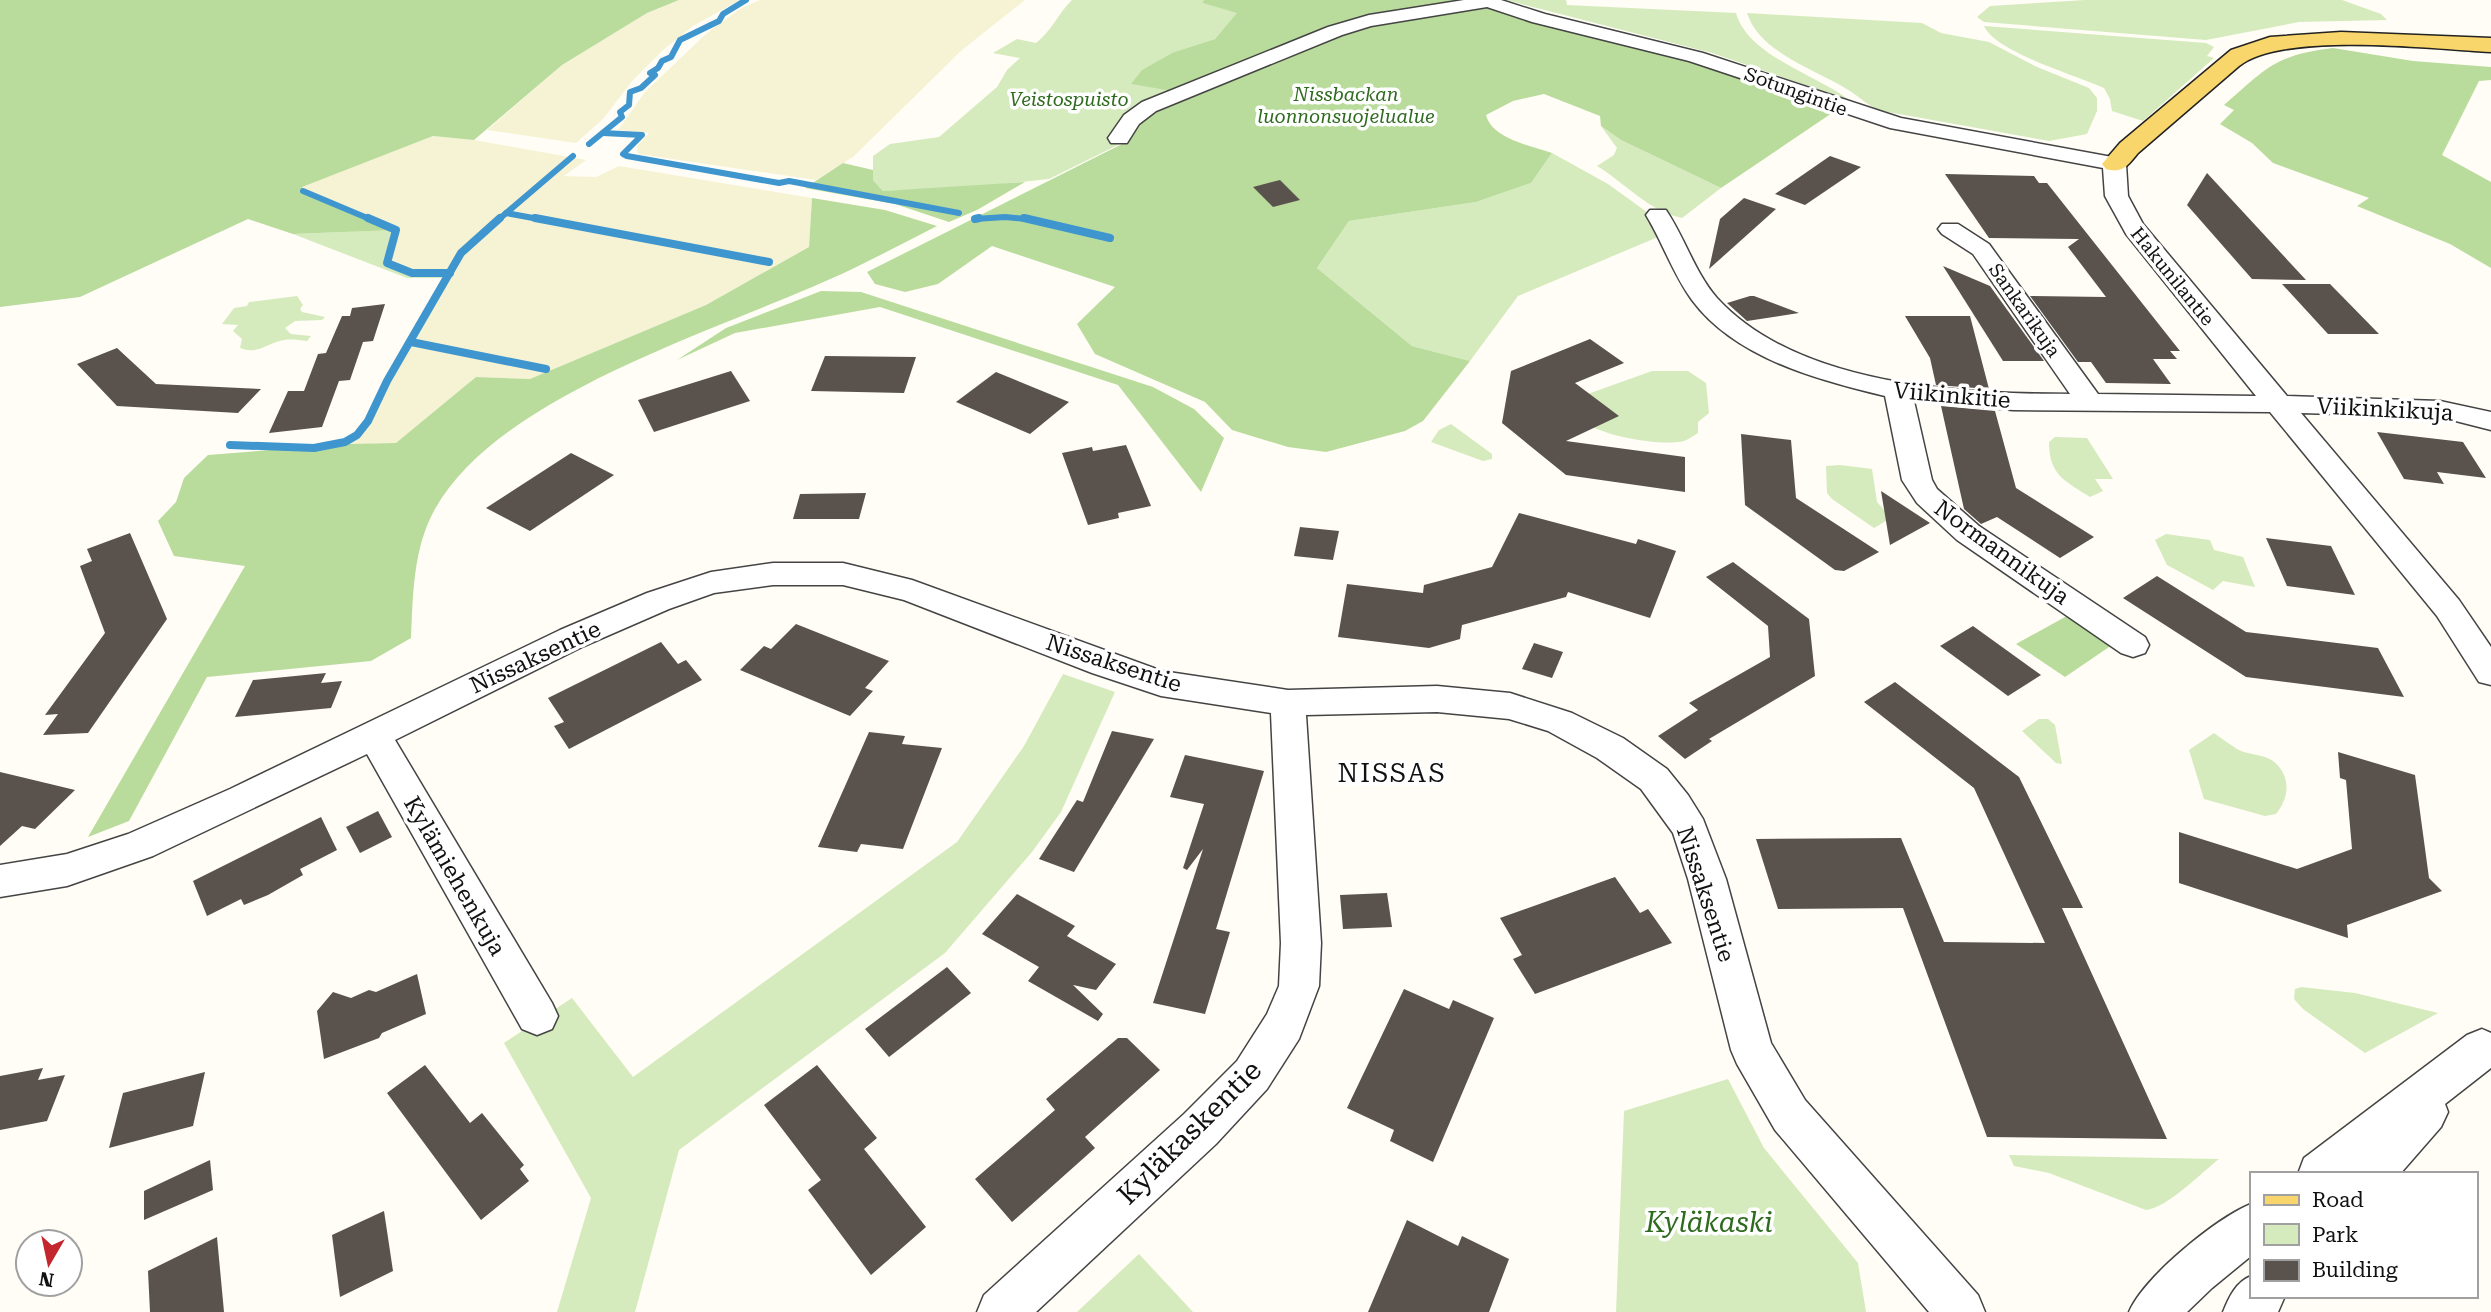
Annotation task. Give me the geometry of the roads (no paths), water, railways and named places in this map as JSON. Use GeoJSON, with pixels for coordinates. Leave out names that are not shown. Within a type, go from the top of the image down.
{"type":"FeatureCollection","features":[{"type":"Feature","properties":{"kind":"main road"},"geometry":{"type":"LineString","coordinates":[[2115,164],[2129,148],[2231,61],[2262,47],[2290,41],[2341,39],[2491,45]]}},
{"type":"Feature","properties":{"kind":"street"},"geometry":{"type":"LineString","coordinates":[[1119,138],[1125,124],[1139,112],[1168,97],[1192,92],[1335,31],[1369,21],[1484,1]]}},
{"type":"Feature","properties":{"kind":"street","name":"Sotungintie"},"geometry":{"type":"LineString","coordinates":[[1484,1],[1539,18],[1696,57],[1885,121],[2115,164]]}},
{"type":"Feature","properties":{"kind":"street","name":"Hakunilantie"},"geometry":{"type":"LineString","coordinates":[[2115,164],[2112,178],[2115,194],[2134,230],[2448,608],[2491,673]]}},
{"type":"Feature","properties":{"kind":"street","name":"Viikinkitie"},"geometry":{"type":"LineString","coordinates":[[1658,215],[1676,245],[1694,285],[1710,306],[1785,356],[1858,384],[1943,398],[2278,404]]}},
{"type":"Feature","properties":{"kind":"street","name":"Sankarikuja"},"geometry":{"type":"LineString","coordinates":[[1950,229],[1981,248],[2090,402]]}},
{"type":"Feature","properties":{"kind":"street","name":"Normannikuja"},"geometry":{"type":"LineString","coordinates":[[1898,392],[1917,480],[1927,496],[1968,533],[2133,645]]}},
{"type":"Feature","properties":{"kind":"street","name":"Viikinkikuja"},"geometry":{"type":"LineString","coordinates":[[2278,404],[2440,409],[2491,421]]}},
{"type":"Feature","properties":{"kind":"street","name":"Nissaksentie"},"geometry":{"type":"LineString","coordinates":[[0,881],[67,870],[140,845],[374,736],[572,638],[658,601],[711,583],[773,574],[843,574],[912,591],[1161,683],[1288,703],[1437,699],[1510,706],[1560,722],[1611,748],[1654,779],[1675,806],[1689,830],[1707,879],[1752,1050],[1790,1115],[1961,1312]]}},
{"type":"Feature","properties":{"kind":"street","name":"Kyläkaskentie"},"geometry":{"type":"LineString","coordinates":[[1001,1312],[1200,1129],[1252,1075],[1284,1025],[1299,986],[1301,943],[1288,703]]}},
{"type":"Feature","properties":{"kind":"street","name":"Kylämiehenkuja"},"geometry":{"type":"LineString","coordinates":[[374,736],[537,1016]]}},
{"type":"Feature","properties":{"kind":"street"},"geometry":{"type":"LineString","coordinates":[[2323,1172],[2486,1042]]}},
{"type":"Feature","properties":{"kind":"street"},"geometry":{"type":"LineString","coordinates":[[2372,1172],[2486,1042]]}},
{"type":"Feature","properties":{"kind":"street"},"geometry":{"type":"LineString","coordinates":[[2153,1312],[2195,1270],[2250,1228]]}},
{"type":"Feature","properties":{"kind":"street"},"geometry":{"type":"LineString","coordinates":[[2247,1312],[2259,1298]]}},
{"type":"Feature","properties":{"kind":"waterway"},"geometry":{"type":"LineString","coordinates":[[589,144],[622,117],[620,112],[629,105],[630,92],[641,88],[655,75],[650,73],[658,68],[662,61],[671,57],[680,40],[719,21],[723,14],[746,0]]}},
{"type":"Feature","properties":{"kind":"waterway"},"geometry":{"type":"LineString","coordinates":[[603,133],[642,135],[623,154],[627,156],[779,183],[789,181],[959,213]]}},
{"type":"Feature","properties":{"kind":"waterway"},"geometry":{"type":"LineString","coordinates":[[506,213],[573,156]]}},
{"type":"Feature","properties":{"kind":"waterway"},"geometry":{"type":"LineString","coordinates":[[303,191],[372,220]]}},
{"type":"Feature","properties":{"kind":"waterway"},"geometry":{"type":"LineString","coordinates":[[498,220],[506,213]]}},
{"type":"Feature","properties":{"kind":"waterway"},"geometry":{"type":"LineString","coordinates":[[506,213],[544,220]]}},
{"type":"Feature","properties":{"kind":"waterway"},"geometry":{"type":"LineString","coordinates":[[979,218],[975,219],[1005,217],[1030,219]]}},
{"type":"Feature","properties":{"kind":"waterway"},"geometry":{"type":"LineString","coordinates":[[368,218],[396,230],[387,263],[412,273],[449,273]]}},
{"type":"Feature","properties":{"kind":"waterway"},"geometry":{"type":"LineString","coordinates":[[449,273],[461,253],[500,218]]}},
{"type":"Feature","properties":{"kind":"waterway"},"geometry":{"type":"LineString","coordinates":[[535,218],[769,262]]}},
{"type":"Feature","properties":{"kind":"waterway"},"geometry":{"type":"LineString","coordinates":[[1024,218],[1030,219]]}},
{"type":"Feature","properties":{"kind":"waterway"},"geometry":{"type":"LineString","coordinates":[[1030,219],[1036,220]]}},
{"type":"Feature","properties":{"kind":"waterway"},"geometry":{"type":"LineString","coordinates":[[1030,219],[1110,238]]}},
{"type":"Feature","properties":{"kind":"waterway"},"geometry":{"type":"LineString","coordinates":[[230,445],[314,448],[345,442],[357,435],[368,421],[387,381],[449,273]]}},
{"type":"Feature","properties":{"kind":"waterway"},"geometry":{"type":"LineString","coordinates":[[411,342],[546,369]]}},
{"type":"Feature","properties":{"kind":"district","name":"NISSAS"},"geometry":{"type":"Point","coordinates":[1392,773]}},
{"type":"Feature","properties":{"kind":"park label","name":"Veistospuisto"},"geometry":{"type":"Point","coordinates":[1069,99]}},
{"type":"Feature","properties":{"kind":"park label","name":"Nissbackan luonnonsuojelualue"},"geometry":{"type":"Point","coordinates":[1346,105]}},
{"type":"Feature","properties":{"kind":"park label","name":"Kyläkaski"},"geometry":{"type":"Point","coordinates":[1709,1222]}}]}
